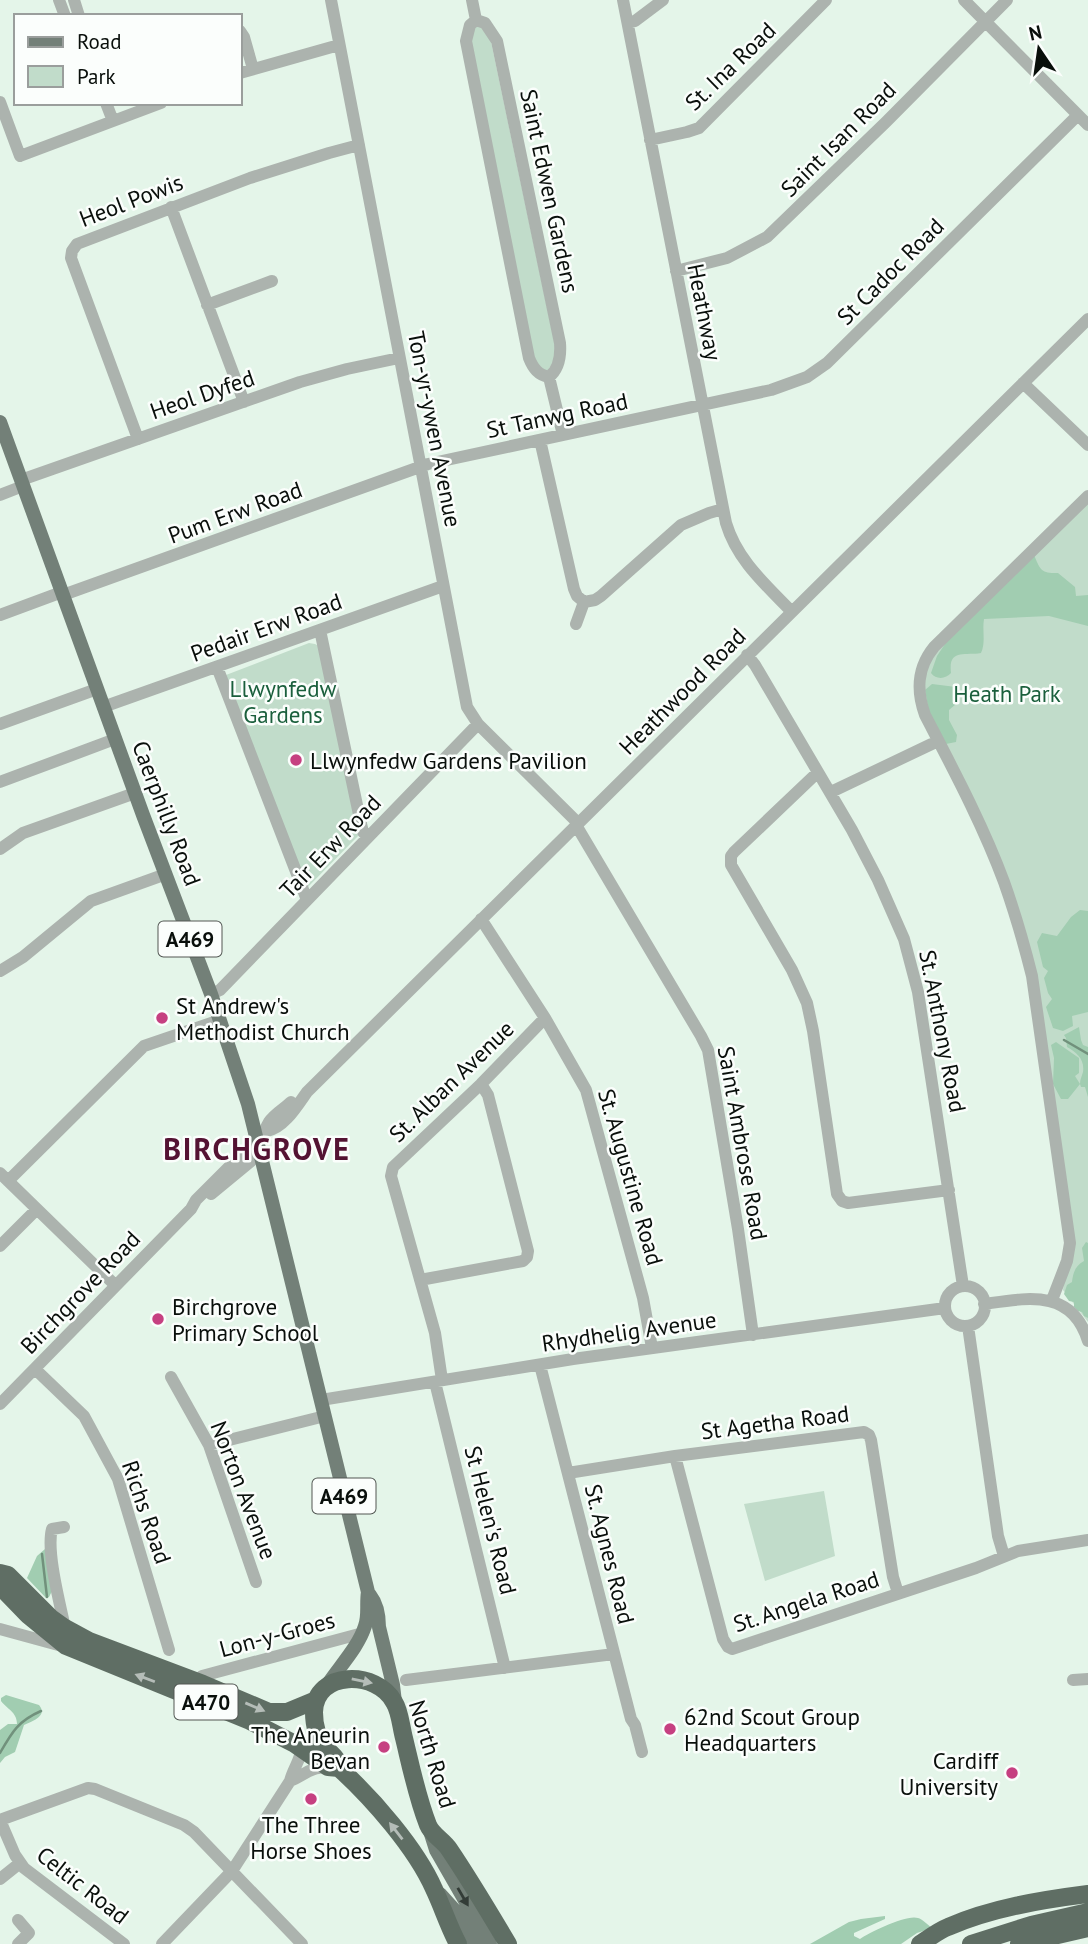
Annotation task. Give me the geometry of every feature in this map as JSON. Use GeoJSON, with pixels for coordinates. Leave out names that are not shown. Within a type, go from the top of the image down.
{"type":"FeatureCollection","features":[{"type":"Feature","properties":{"kind":"highway","name":"A470"},"geometry":{"type":"LineString","coordinates":[[0,1573],[8,1575],[70,1637],[224,1693],[262,1710],[274,1713],[292,1711],[320,1694]]}},
{"type":"Feature","properties":{"kind":"highway","name":"A470"},"geometry":{"type":"LineString","coordinates":[[0,1586],[35,1621],[250,1721],[302,1748],[333,1768]]}},
{"type":"Feature","properties":{"kind":"highway","name":"North Road"},"geometry":{"type":"LineString","coordinates":[[430,1829],[414,1780],[395,1702],[383,1689],[364,1679],[342,1679],[320,1694],[314,1716],[325,1748],[337,1759],[333,1768],[372,1802],[398,1833],[434,1888]]}},
{"type":"Feature","properties":{"kind":"highway"},"geometry":{"type":"LineString","coordinates":[[430,1829],[447,1846],[508,1944]]}},
{"type":"Feature","properties":{"kind":"highway"},"geometry":{"type":"LineString","coordinates":[[434,1888],[447,1924],[458,1944]]}},
{"type":"Feature","properties":{"kind":"highway"},"geometry":{"type":"LineString","coordinates":[[920,1944],[946,1927],[973,1918],[1022,1905],[1088,1894]]}},
{"type":"Feature","properties":{"kind":"highway"},"geometry":{"type":"LineString","coordinates":[[927,1944],[993,1923],[1088,1902]]}},
{"type":"Feature","properties":{"kind":"highway"},"geometry":{"type":"LineString","coordinates":[[971,1944],[1031,1925],[1088,1912]]}},
{"type":"Feature","properties":{"kind":"highway"},"geometry":{"type":"LineString","coordinates":[[1018,1944],[1088,1928]]}},
{"type":"Feature","properties":{"kind":"highway"},"geometry":{"type":"LineString","coordinates":[[1056,1944],[1088,1936]]}},
{"type":"Feature","properties":{"kind":"main road","name":"Caerphilly Road"},"geometry":{"type":"LineString","coordinates":[[0,422],[211,994],[248,1104],[368,1592],[379,1618],[395,1702]]}},
{"type":"Feature","properties":{"kind":"main road","name":"Caerphilly Road"},"geometry":{"type":"LineString","coordinates":[[320,1694],[363,1633],[367,1618],[368,1592]]}},
{"type":"Feature","properties":{"kind":"main road","name":"North Road"},"geometry":{"type":"LineString","coordinates":[[430,1829],[436,1850],[471,1924],[475,1944]]}},
{"type":"Feature","properties":{"kind":"main road","name":"North Road"},"geometry":{"type":"LineString","coordinates":[[434,1888],[458,1915],[490,1944]]}},
{"type":"Feature","properties":{"kind":"street","name":"Ton-yr-ywen Avenue"},"geometry":{"type":"LineString","coordinates":[[331,0],[465,698],[470,714],[478,724],[577,824]]}},
{"type":"Feature","properties":{"kind":"street"},"geometry":{"type":"LineString","coordinates":[[472,0],[476,20],[470,24],[466,41],[527,349],[537,372],[549,377],[563,435]]}},
{"type":"Feature","properties":{"kind":"street","name":"Heathway"},"geometry":{"type":"LineString","coordinates":[[623,0],[729,533],[747,565],[792,612]]}},
{"type":"Feature","properties":{"kind":"street"},"geometry":{"type":"LineString","coordinates":[[628,23],[642,17],[663,0]]}},
{"type":"Feature","properties":{"kind":"street","name":"St. Ina Road"},"geometry":{"type":"LineString","coordinates":[[650,140],[699,128],[826,0]]}},
{"type":"Feature","properties":{"kind":"street"},"geometry":{"type":"LineString","coordinates":[[964,0],[1088,125]]}},
{"type":"Feature","properties":{"kind":"street","name":"Saint Isan Road"},"geometry":{"type":"LineString","coordinates":[[676,271],[727,258],[767,237],[1007,0]]}},
{"type":"Feature","properties":{"kind":"street","name":"Saint Edwen Gardens"},"geometry":{"type":"LineString","coordinates":[[476,20],[485,23],[495,34],[497,41],[560,343],[557,368],[549,377]]}},
{"type":"Feature","properties":{"kind":"street"},"geometry":{"type":"LineString","coordinates":[[242,34],[253,69]]}},
{"type":"Feature","properties":{"kind":"street"},"geometry":{"type":"LineString","coordinates":[[242,72],[340,45]]}},
{"type":"Feature","properties":{"kind":"street"},"geometry":{"type":"LineString","coordinates":[[0,102],[22,162],[65,140],[156,105]]}},
{"type":"Feature","properties":{"kind":"street"},"geometry":{"type":"LineString","coordinates":[[107,105],[113,121]]}},
{"type":"Feature","properties":{"kind":"street","name":"St Cadoc Road"},"geometry":{"type":"LineString","coordinates":[[702,405],[782,387],[818,370],[1078,115]]}},
{"type":"Feature","properties":{"kind":"street","name":"Heol Powis"},"geometry":{"type":"LineString","coordinates":[[138,439],[71,258],[77,244],[260,174],[359,145]]}},
{"type":"Feature","properties":{"kind":"street"},"geometry":{"type":"LineString","coordinates":[[171,207],[244,402]]}},
{"type":"Feature","properties":{"kind":"street"},"geometry":{"type":"LineString","coordinates":[[207,305],[272,281]]}},
{"type":"Feature","properties":{"kind":"street","name":"Heathwood Road"},"geometry":{"type":"LineString","coordinates":[[259,1141],[274,1117],[306,1093],[1088,319]]}},
{"type":"Feature","properties":{"kind":"street","name":"Heol Dyfed"},"geometry":{"type":"LineString","coordinates":[[0,495],[22,483],[244,402],[320,376],[399,358]]}},
{"type":"Feature","properties":{"kind":"street"},"geometry":{"type":"LineString","coordinates":[[1023,383],[1088,445]]}},
{"type":"Feature","properties":{"kind":"street","name":"St Tanwg Road"},"geometry":{"type":"LineString","coordinates":[[421,467],[702,405]]}},
{"type":"Feature","properties":{"kind":"street"},"geometry":{"type":"LineString","coordinates":[[540,440],[574,589],[584,602]]}},
{"type":"Feature","properties":{"kind":"street","name":"Pum Erw Road"},"geometry":{"type":"LineString","coordinates":[[0,615],[421,467]]}},
{"type":"Feature","properties":{"kind":"street"},"geometry":{"type":"LineString","coordinates":[[1052,1300],[1069,1250],[1069,1229],[1032,976],[1004,882],[925,715],[919,694],[920,674],[928,655],[1088,496]]}},
{"type":"Feature","properties":{"kind":"street"},"geometry":{"type":"LineString","coordinates":[[584,602],[601,596],[681,525],[723,509]]}},
{"type":"Feature","properties":{"kind":"street","name":"Pedair Erw Road"},"geometry":{"type":"LineString","coordinates":[[103,707],[443,586]]}},
{"type":"Feature","properties":{"kind":"street"},"geometry":{"type":"LineString","coordinates":[[576,624],[584,602]]}},
{"type":"Feature","properties":{"kind":"street"},"geometry":{"type":"LineString","coordinates":[[320,630],[361,824],[368,837]]}},
{"type":"Feature","properties":{"kind":"street","name":"St. Anthony Road"},"geometry":{"type":"LineString","coordinates":[[747,655],[755,664],[817,773],[831,792],[898,924],[918,992],[963,1286]]}},
{"type":"Feature","properties":{"kind":"street"},"geometry":{"type":"LineString","coordinates":[[217,667],[307,900]]}},
{"type":"Feature","properties":{"kind":"street"},"geometry":{"type":"LineString","coordinates":[[0,724],[97,689]]}},
{"type":"Feature","properties":{"kind":"street","name":"Tair Erw Road"},"geometry":{"type":"LineString","coordinates":[[211,994],[220,990],[478,724]]}},
{"type":"Feature","properties":{"kind":"street"},"geometry":{"type":"LineString","coordinates":[[0,782],[115,739]]}},
{"type":"Feature","properties":{"kind":"street"},"geometry":{"type":"LineString","coordinates":[[831,792],[938,741]]}},
{"type":"Feature","properties":{"kind":"street"},"geometry":{"type":"LineString","coordinates":[[817,773],[734,852],[731,865],[792,970],[807,1003],[839,1198],[848,1203],[949,1190]]}},
{"type":"Feature","properties":{"kind":"street"},"geometry":{"type":"LineString","coordinates":[[0,849],[23,833],[135,793]]}},
{"type":"Feature","properties":{"kind":"street","name":"Saint Ambrose Road"},"geometry":{"type":"LineString","coordinates":[[577,824],[708,1050],[753,1335]]}},
{"type":"Feature","properties":{"kind":"street"},"geometry":{"type":"LineString","coordinates":[[0,971],[23,957],[91,901],[166,874]]}},
{"type":"Feature","properties":{"kind":"street","name":"St. Augustine Road"},"geometry":{"type":"LineString","coordinates":[[481,919],[545,1018],[586,1090],[643,1298],[652,1349]]}},
{"type":"Feature","properties":{"kind":"street","name":"St. Alban Avenue"},"geometry":{"type":"LineString","coordinates":[[439,1381],[435,1333],[391,1176],[393,1167],[481,1084],[545,1018]]}},
{"type":"Feature","properties":{"kind":"street"},"geometry":{"type":"LineString","coordinates":[[115,1285],[4,1177],[144,1046],[220,1020]]}},
{"type":"Feature","properties":{"kind":"street"},"geometry":{"type":"LineString","coordinates":[[420,1280],[523,1261],[527,1257],[528,1251],[488,1095],[481,1084]]}},
{"type":"Feature","properties":{"kind":"street","name":"Birchgrove Road"},"geometry":{"type":"LineString","coordinates":[[0,1404],[191,1209],[195,1200],[240,1155],[259,1141]]}},
{"type":"Feature","properties":{"kind":"street"},"geometry":{"type":"LineString","coordinates":[[0,1246],[37,1209]]}},
{"type":"Feature","properties":{"kind":"street"},"geometry":{"type":"LineString","coordinates":[[963,1286],[978,1291],[984,1304],[980,1318],[968,1326],[953,1321],[945,1308],[945,1301],[951,1292],[963,1286]]}},
{"type":"Feature","properties":{"kind":"street"},"geometry":{"type":"LineString","coordinates":[[984,1304],[1026,1298],[1052,1300],[1074,1316],[1085,1331],[1088,1341]]}},
{"type":"Feature","properties":{"kind":"street","name":"Rhydhelig Avenue"},"geometry":{"type":"LineString","coordinates":[[321,1400],[540,1365],[945,1308]]}},
{"type":"Feature","properties":{"kind":"street"},"geometry":{"type":"LineString","coordinates":[[968,1326],[998,1535],[1004,1556]]}},
{"type":"Feature","properties":{"kind":"street","name":"St. Agnes Road"},"geometry":{"type":"LineString","coordinates":[[540,1365],[642,1752]]}},
{"type":"Feature","properties":{"kind":"street","name":"Richs Road"},"geometry":{"type":"LineString","coordinates":[[35,1369],[84,1416],[118,1479],[169,1650]]}},
{"type":"Feature","properties":{"kind":"street","name":"Norton Avenue"},"geometry":{"type":"LineString","coordinates":[[172,1377],[209,1445],[256,1582]]}},
{"type":"Feature","properties":{"kind":"street","name":"St Helen's Road"},"geometry":{"type":"LineString","coordinates":[[439,1381],[505,1668]]}},
{"type":"Feature","properties":{"kind":"street"},"geometry":{"type":"LineString","coordinates":[[209,1445],[324,1416]]}},
{"type":"Feature","properties":{"kind":"street","name":"St Agetha Road"},"geometry":{"type":"LineString","coordinates":[[568,1473],[675,1456],[864,1432],[872,1440],[893,1577],[898,1593]]}},
{"type":"Feature","properties":{"kind":"street","name":"St. Angela Road"},"geometry":{"type":"LineString","coordinates":[[675,1456],[723,1639],[732,1649],[1004,1556],[1029,1549],[1088,1540]]}},
{"type":"Feature","properties":{"kind":"street"},"geometry":{"type":"LineString","coordinates":[[0,1629],[57,1646],[70,1637],[58,1594],[50,1532],[52,1529],[64,1527]]}},
{"type":"Feature","properties":{"kind":"street"},"geometry":{"type":"LineString","coordinates":[[40,1607],[50,1604],[58,1594]]}},
{"type":"Feature","properties":{"kind":"street","name":"Lon-y-Groes"},"geometry":{"type":"LineString","coordinates":[[202,1676],[363,1633]]}},
{"type":"Feature","properties":{"kind":"street"},"geometry":{"type":"LineString","coordinates":[[329,1643],[339,1650],[344,1661]]}},
{"type":"Feature","properties":{"kind":"street"},"geometry":{"type":"LineString","coordinates":[[406,1680],[614,1654]]}},
{"type":"Feature","properties":{"kind":"street"},"geometry":{"type":"LineString","coordinates":[[224,1693],[222,1681],[227,1670]]}},
{"type":"Feature","properties":{"kind":"street"},"geometry":{"type":"LineString","coordinates":[[1073,1680],[1088,1679]]}},
{"type":"Feature","properties":{"kind":"street"},"geometry":{"type":"LineString","coordinates":[[162,1944],[232,1871],[290,1781],[299,1763],[302,1748]]}},
{"type":"Feature","properties":{"kind":"street"},"geometry":{"type":"LineString","coordinates":[[290,1781],[311,1769],[333,1768]]}},
{"type":"Feature","properties":{"kind":"street"},"geometry":{"type":"LineString","coordinates":[[0,1820],[82,1789],[95,1789],[189,1828],[302,1944]]}},
{"type":"Feature","properties":{"kind":"street","name":"Celtic Road"},"geometry":{"type":"LineString","coordinates":[[0,1820],[20,1863],[124,1944]]}},
{"type":"Feature","properties":{"kind":"street"},"geometry":{"type":"LineString","coordinates":[[0,1879],[20,1863]]}},
{"type":"Feature","properties":{"kind":"street"},"geometry":{"type":"LineString","coordinates":[[18,1920],[34,1937],[18,1944]]}},
{"type":"Feature","properties":{"kind":"green space"},"geometry":{"type":"Polygon","coordinates":[[[477,25],[489,32],[557,355],[547,372],[534,363],[470,44],[471,30],[477,25]]]}},
{"type":"Feature","properties":{"kind":"green space","name":"Heath Park"},"geometry":{"type":"Polygon","coordinates":[[[1088,499],[1088,1322],[1063,1290],[1070,1267],[1024,935],[922,697],[928,661],[1088,499]]]}},
{"type":"Feature","properties":{"kind":"green space"},"geometry":{"type":"Polygon","coordinates":[[[1034,555],[1042,570],[1058,573],[1075,587],[1076,596],[1088,595],[1088,626],[1049,616],[984,619],[981,653],[955,656],[949,675],[941,678],[933,675],[931,673],[937,656],[949,638],[1034,555]]]}},
{"type":"Feature","properties":{"kind":"green space","name":"Llwynfedw Gardens"},"geometry":{"type":"Polygon","coordinates":[[[309,643],[319,646],[358,836],[307,888],[226,675],[309,643]]]}},
{"type":"Feature","properties":{"kind":"green space"},"geometry":{"type":"Polygon","coordinates":[[[932,684],[956,687],[960,695],[949,710],[949,720],[957,735],[956,742],[946,744],[929,713],[925,690],[932,684]]]}},
{"type":"Feature","properties":{"kind":"green space"},"geometry":{"type":"Polygon","coordinates":[[[1080,910],[1088,911],[1088,1012],[1072,1016],[1073,1026],[1063,1031],[1053,1028],[1046,1007],[1052,999],[1044,978],[1048,971],[1043,967],[1037,942],[1042,933],[1057,936],[1071,917],[1080,910]]]}},
{"type":"Feature","properties":{"kind":"green space"},"geometry":{"type":"Polygon","coordinates":[[[1079,1027],[1083,1045],[1088,1047],[1088,1097],[1085,1087],[1080,1084],[1083,1063],[1077,1054],[1067,1047],[1064,1035],[1079,1027]]]}},
{"type":"Feature","properties":{"kind":"green space"},"geometry":{"type":"Polygon","coordinates":[[[1056,1042],[1079,1058],[1079,1073],[1075,1076],[1080,1084],[1068,1099],[1061,1099],[1053,1084],[1054,1058],[1051,1045],[1056,1042]]]}},
{"type":"Feature","properties":{"kind":"green space"},"geometry":{"type":"Polygon","coordinates":[[[1086,1242],[1088,1318],[1074,1307],[1074,1302],[1069,1301],[1064,1294],[1077,1267],[1084,1261],[1082,1248],[1086,1242]]]}},
{"type":"Feature","properties":{"kind":"green space"},"geometry":{"type":"Polygon","coordinates":[[[824,1491],[835,1556],[765,1581],[744,1504],[824,1491]]]}},
{"type":"Feature","properties":{"kind":"green space"},"geometry":{"type":"Polygon","coordinates":[[[45,1549],[52,1591],[46,1598],[27,1578],[37,1556],[45,1549]]]}},
{"type":"Feature","properties":{"kind":"green space"},"geometry":{"type":"Polygon","coordinates":[[[6,1695],[39,1705],[42,1712],[38,1718],[24,1725],[15,1752],[0,1763],[0,1730],[8,1724],[17,1724],[14,1714],[1,1701],[6,1695]]]}},
{"type":"Feature","properties":{"kind":"green space"},"geometry":{"type":"Polygon","coordinates":[[[885,1916],[885,1919],[854,1933],[854,1936],[860,1939],[889,1924],[913,1917],[932,1928],[917,1933],[901,1944],[810,1944],[849,1922],[885,1916]]]}},
{"type":"Feature","properties":{"kind":"waterway"},"geometry":{"type":"LineString","coordinates":[[1064,1040],[1088,1054]]}},
{"type":"Feature","properties":{"kind":"waterway"},"geometry":{"type":"LineString","coordinates":[[42,1554],[47,1597]]}},
{"type":"Feature","properties":{"kind":"waterway"},"geometry":{"type":"LineString","coordinates":[[0,1753],[16,1728],[41,1711]]}},
{"type":"Feature","properties":{"kind":"place","name":"Llwynfedw Gardens Pavilion"},"geometry":{"type":"Point","coordinates":[296,760]}},
{"type":"Feature","properties":{"kind":"place","name":"St Andrew's Methodist Church"},"geometry":{"type":"Point","coordinates":[162,1018]}},
{"type":"Feature","properties":{"kind":"place","name":"Birchgrove Primary School"},"geometry":{"type":"Point","coordinates":[158,1319]}},
{"type":"Feature","properties":{"kind":"place","name":"62nd Scout Group Headquarters"},"geometry":{"type":"Point","coordinates":[670,1729]}},
{"type":"Feature","properties":{"kind":"place","name":"The Aneurin Bevan"},"geometry":{"type":"Point","coordinates":[384,1747]}},
{"type":"Feature","properties":{"kind":"place","name":"Cardiff University"},"geometry":{"type":"Point","coordinates":[1012,1773]}},
{"type":"Feature","properties":{"kind":"place","name":"The Three Horse Shoes"},"geometry":{"type":"Point","coordinates":[311,1799]}},
{"type":"Feature","properties":{"kind":"district","name":"BIRCHGROVE"},"geometry":{"type":"Point","coordinates":[257,1148]}}]}
